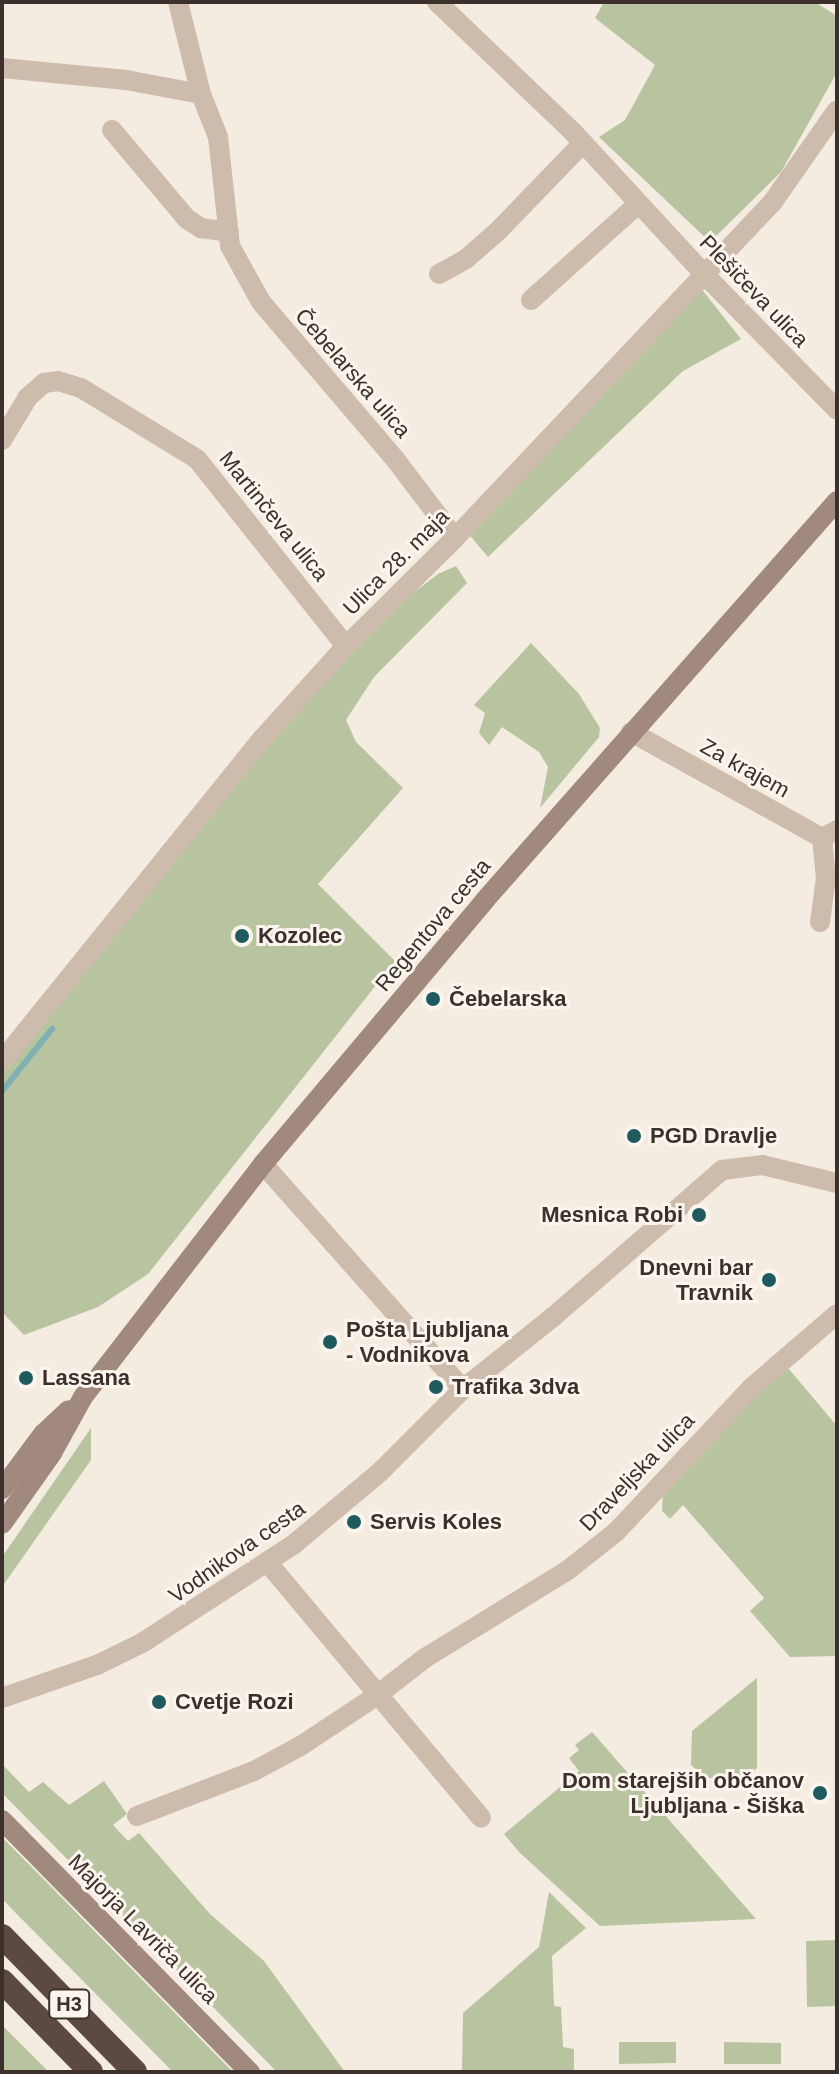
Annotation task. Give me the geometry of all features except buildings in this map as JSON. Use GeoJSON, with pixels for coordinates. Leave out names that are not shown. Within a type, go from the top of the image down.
{"type":"FeatureCollection","features":[{"type":"Feature","properties":{"kind":"highway","name":"H3"},"geometry":{"type":"LineString","coordinates":[[2,1936],[135,2072]]}},
{"type":"Feature","properties":{"kind":"highway","name":"H3"},"geometry":{"type":"LineString","coordinates":[[2,1981],[91,2072]]}},
{"type":"Feature","properties":{"kind":"street","name":"Čebelarska ulica"},"geometry":{"type":"LineString","coordinates":[[178,2],[201,94],[218,137],[230,246],[261,302],[395,459],[455,538]]}},
{"type":"Feature","properties":{"kind":"street","name":"Plešičeva ulica"},"geometry":{"type":"LineString","coordinates":[[437,2],[583,143],[704,274],[837,410]]}},
{"type":"Feature","properties":{"kind":"street"},"geometry":{"type":"LineString","coordinates":[[2,68],[126,80],[201,94]]}},
{"type":"Feature","properties":{"kind":"street","name":"Ulica 28. maja"},"geometry":{"type":"LineString","coordinates":[[2,1061],[207,804],[346,646],[455,538],[772,203],[837,110]]}},
{"type":"Feature","properties":{"kind":"street"},"geometry":{"type":"LineString","coordinates":[[112,130],[187,219],[201,228],[229,232]]}},
{"type":"Feature","properties":{"kind":"street"},"geometry":{"type":"LineString","coordinates":[[439,274],[466,259],[499,230],[583,143]]}},
{"type":"Feature","properties":{"kind":"street"},"geometry":{"type":"LineString","coordinates":[[531,300],[638,204]]}},
{"type":"Feature","properties":{"kind":"street","name":"Martinčeva ulica"},"geometry":{"type":"LineString","coordinates":[[2,440],[28,397],[44,383],[58,381],[81,388],[197,459],[346,646]]}},
{"type":"Feature","properties":{"kind":"street","name":"Regentova cesta"},"geometry":{"type":"LineString","coordinates":[[2,1524],[52,1453],[83,1397],[263,1164],[631,732],[837,501]]}},
{"type":"Feature","properties":{"kind":"street","name":"Za krajem"},"geometry":{"type":"LineString","coordinates":[[631,732],[829,834]]}},
{"type":"Feature","properties":{"kind":"street"},"geometry":{"type":"LineString","coordinates":[[820,922],[829,834]]}},
{"type":"Feature","properties":{"kind":"street"},"geometry":{"type":"LineString","coordinates":[[263,1164],[463,1389]]}},
{"type":"Feature","properties":{"kind":"street","name":"Vodnikova cesta"},"geometry":{"type":"LineString","coordinates":[[2,1698],[97,1665],[142,1643],[268,1563],[364,1487],[463,1389],[553,1317],[722,1170],[762,1165],[837,1183]]}},
{"type":"Feature","properties":{"kind":"street","name":"Draveljska ulica"},"geometry":{"type":"LineString","coordinates":[[137,1816],[254,1771],[302,1745],[376,1696],[425,1658],[568,1570],[616,1532],[751,1388],[837,1314]]}},
{"type":"Feature","properties":{"kind":"street","name":"Regentova cesta"},"geometry":{"type":"LineString","coordinates":[[2,1489],[43,1434],[83,1397]]}},
{"type":"Feature","properties":{"kind":"street"},"geometry":{"type":"LineString","coordinates":[[268,1563],[481,1818]]}},
{"type":"Feature","properties":{"kind":"street","name":"Majorja Lavriča ulica"},"geometry":{"type":"LineString","coordinates":[[2,1820],[250,2072]]}},
{"type":"Feature","properties":{"kind":"green space"},"geometry":{"type":"Polygon","coordinates":[[[604,2],[815,2],[837,16],[836,74],[781,172],[710,242],[599,137],[625,120],[655,65],[595,18],[604,2]]]}},
{"type":"Feature","properties":{"kind":"green space"},"geometry":{"type":"Polygon","coordinates":[[[700,287],[741,339],[683,371],[488,557],[467,532],[700,287]]]}},
{"type":"Feature","properties":{"kind":"green space"},"geometry":{"type":"Polygon","coordinates":[[[456,566],[467,583],[374,677],[346,720],[356,742],[403,788],[318,884],[395,961],[148,1274],[98,1307],[24,1335],[2,1312],[2,1061],[305,701],[408,597],[438,574],[456,566]]]}},
{"type":"Feature","properties":{"kind":"green space"},"geometry":{"type":"Polygon","coordinates":[[[531,643],[579,694],[600,728],[599,737],[540,808],[548,767],[539,752],[502,727],[489,745],[479,733],[485,713],[474,705],[531,643]]]}},
{"type":"Feature","properties":{"kind":"green space"},"geometry":{"type":"Polygon","coordinates":[[[788,1368],[837,1426],[837,1656],[790,1657],[750,1611],[764,1598],[683,1505],[670,1519],[662,1511],[663,1492],[731,1419],[788,1368]]]}},
{"type":"Feature","properties":{"kind":"green space"},"geometry":{"type":"Polygon","coordinates":[[[91,1428],[91,1460],[2,1587],[2,1557],[91,1428]]]}},
{"type":"Feature","properties":{"kind":"green space"},"geometry":{"type":"Polygon","coordinates":[[[757,1678],[757,1767],[750,1777],[707,1778],[691,1765],[692,1731],[757,1678]]]}},
{"type":"Feature","properties":{"kind":"green space"},"geometry":{"type":"Polygon","coordinates":[[[592,1732],[756,1919],[600,1926],[519,1852],[504,1834],[579,1771],[569,1758],[579,1750],[575,1745],[592,1732]]]}},
{"type":"Feature","properties":{"kind":"green space"},"geometry":{"type":"Polygon","coordinates":[[[2,1764],[29,1792],[43,1782],[69,1805],[104,1781],[127,1814],[113,1825],[128,1841],[139,1833],[210,1914],[264,1961],[345,2072],[277,2072],[2,1793],[2,1764]]]}},
{"type":"Feature","properties":{"kind":"green space"},"geometry":{"type":"Polygon","coordinates":[[[2,1837],[233,2072],[173,2072],[2,1899],[2,1837]]]}},
{"type":"Feature","properties":{"kind":"green space"},"geometry":{"type":"Polygon","coordinates":[[[549,1892],[586,1928],[552,1956],[554,2006],[561,2007],[563,2047],[574,2049],[574,2072],[462,2072],[463,2013],[539,1947],[549,1892]]]}},
{"type":"Feature","properties":{"kind":"green space"},"geometry":{"type":"Polygon","coordinates":[[[837,1940],[837,2006],[807,2007],[806,1941],[837,1940]]]}},
{"type":"Feature","properties":{"kind":"green space"},"geometry":{"type":"Polygon","coordinates":[[[2,2025],[49,2072],[2,2072],[2,2025]]]}},
{"type":"Feature","properties":{"kind":"green space"},"geometry":{"type":"Polygon","coordinates":[[[619,2042],[676,2042],[676,2063],[619,2064],[619,2042]]]}},
{"type":"Feature","properties":{"kind":"green space"},"geometry":{"type":"Polygon","coordinates":[[[724,2042],[781,2043],[781,2064],[724,2064],[724,2042]]]}},
{"type":"Feature","properties":{"kind":"waterway"},"geometry":{"type":"LineString","coordinates":[[2,1091],[52,1029]]}},
{"type":"Feature","properties":{"kind":"place","name":"Kozolec"},"geometry":{"type":"Point","coordinates":[242,936]}},
{"type":"Feature","properties":{"kind":"place","name":"Čebelarska"},"geometry":{"type":"Point","coordinates":[433,999]}},
{"type":"Feature","properties":{"kind":"place","name":"PGD Dravlje"},"geometry":{"type":"Point","coordinates":[634,1136]}},
{"type":"Feature","properties":{"kind":"place","name":"Mesnica Robi"},"geometry":{"type":"Point","coordinates":[699,1215]}},
{"type":"Feature","properties":{"kind":"place","name":"Dnevni bar Travnik"},"geometry":{"type":"Point","coordinates":[769,1280]}},
{"type":"Feature","properties":{"kind":"place","name":"Pošta Ljubljana - Vodnikova"},"geometry":{"type":"Point","coordinates":[330,1342]}},
{"type":"Feature","properties":{"kind":"place","name":"Lassana"},"geometry":{"type":"Point","coordinates":[26,1378]}},
{"type":"Feature","properties":{"kind":"place","name":"Trafika 3dva"},"geometry":{"type":"Point","coordinates":[436,1387]}},
{"type":"Feature","properties":{"kind":"place","name":"Servis Koles"},"geometry":{"type":"Point","coordinates":[354,1522]}},
{"type":"Feature","properties":{"kind":"place","name":"Cvetje Rozi"},"geometry":{"type":"Point","coordinates":[159,1702]}},
{"type":"Feature","properties":{"kind":"place","name":"Dom starejših občanov Ljubljana - Šiška"},"geometry":{"type":"Point","coordinates":[820,1793]}}]}
